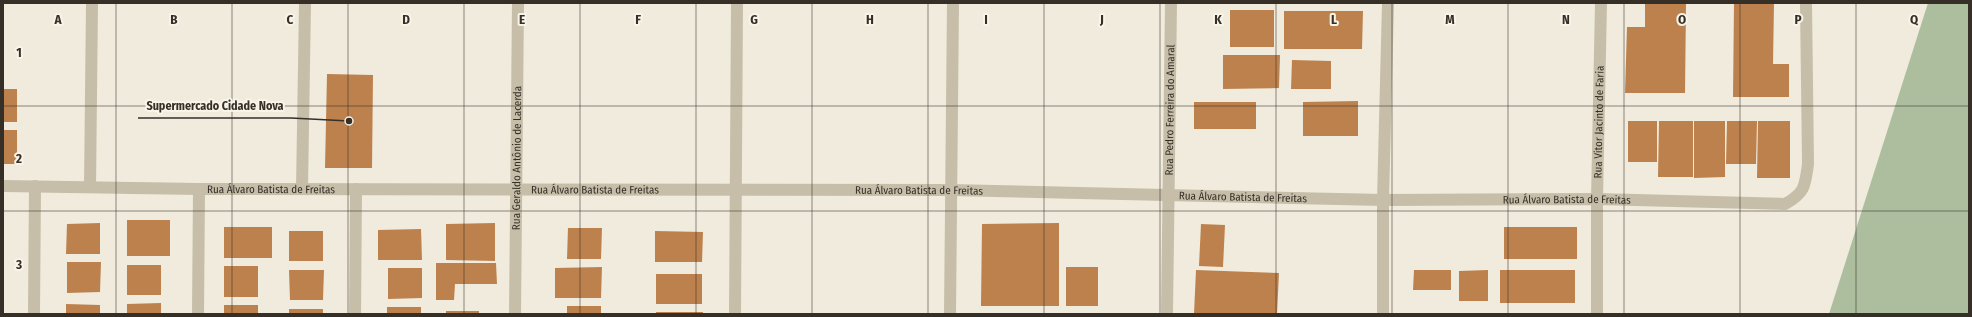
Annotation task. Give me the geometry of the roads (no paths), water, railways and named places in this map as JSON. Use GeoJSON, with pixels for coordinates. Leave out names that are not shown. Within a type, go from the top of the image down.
{"type":"FeatureCollection","features":[{"type":"Feature","properties":{"kind":"street"},"geometry":{"type":"LineString","coordinates":[[90,187],[92,3]]}},
{"type":"Feature","properties":{"kind":"street"},"geometry":{"type":"LineString","coordinates":[[302,189],[305,3]]}},
{"type":"Feature","properties":{"kind":"street","name":"Rua Geraldo Antônio de Lacerda"},"geometry":{"type":"LineString","coordinates":[[515,314],[518,3]]}},
{"type":"Feature","properties":{"kind":"street"},"geometry":{"type":"LineString","coordinates":[[735,314],[737,3]]}},
{"type":"Feature","properties":{"kind":"street"},"geometry":{"type":"LineString","coordinates":[[950,314],[953,3]]}},
{"type":"Feature","properties":{"kind":"street","name":"Rua Pedro Ferreira do Amaral"},"geometry":{"type":"LineString","coordinates":[[1167,314],[1171,3]]}},
{"type":"Feature","properties":{"kind":"street"},"geometry":{"type":"LineString","coordinates":[[1384,314],[1383,200],[1388,3]]}},
{"type":"Feature","properties":{"kind":"street","name":"Rua Vitor Jacinto de Faria"},"geometry":{"type":"LineString","coordinates":[[1597,314],[1597,199],[1601,3]]}},
{"type":"Feature","properties":{"kind":"street","name":"Rua Álvaro Batista de Freitas"},"geometry":{"type":"LineString","coordinates":[[3,186],[199,189],[950,190],[1383,200],[1597,199],[1785,204],[1797,198],[1805,186],[1808,164],[1806,3]]}},
{"type":"Feature","properties":{"kind":"street"},"geometry":{"type":"LineString","coordinates":[[34,314],[35,186]]}},
{"type":"Feature","properties":{"kind":"street"},"geometry":{"type":"LineString","coordinates":[[198,314],[199,189]]}},
{"type":"Feature","properties":{"kind":"street"},"geometry":{"type":"LineString","coordinates":[[355,314],[356,189]]}},
{"type":"Feature","properties":{"kind":"place","name":"Supermercado Cidade Nova"},"geometry":{"type":"Point","coordinates":[349,121]}}]}
